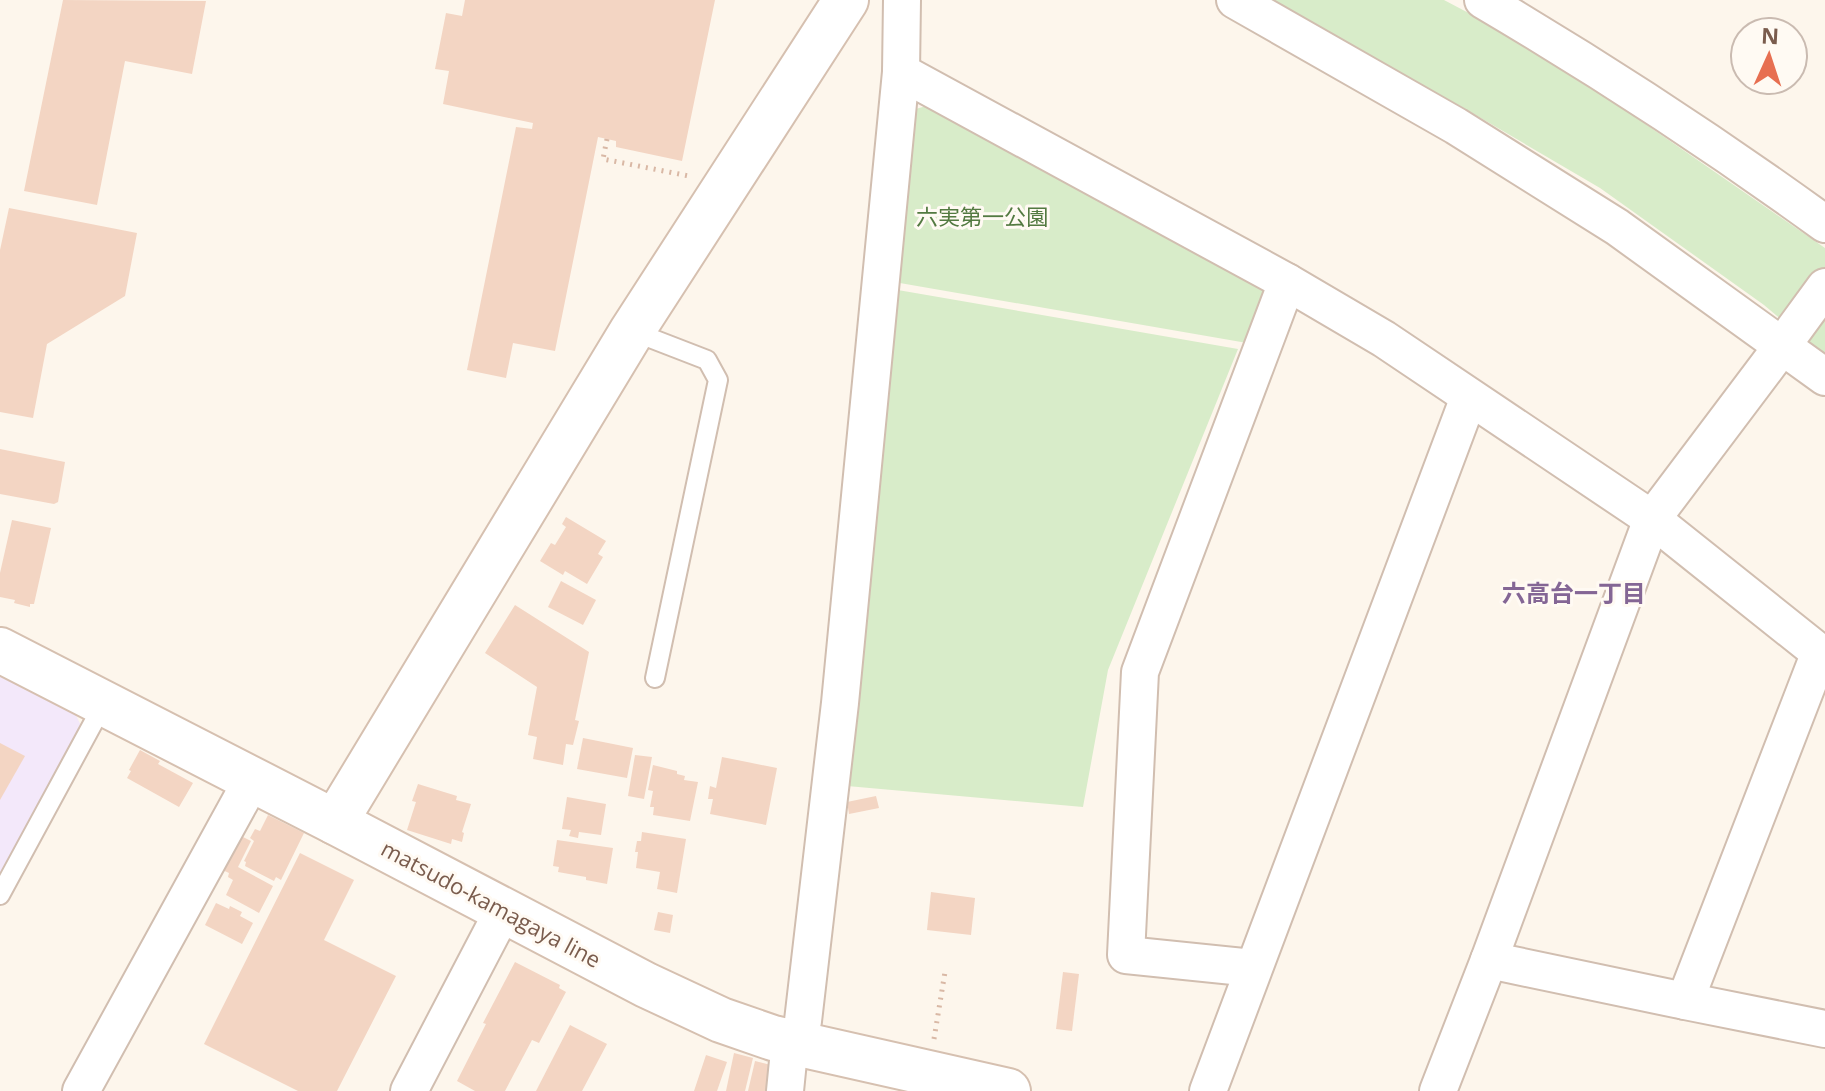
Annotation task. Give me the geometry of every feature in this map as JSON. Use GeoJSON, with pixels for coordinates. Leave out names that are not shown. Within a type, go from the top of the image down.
{"type":"FeatureCollection","features":[{"type":"Feature","properties":{"kind":"main road"},"geometry":{"type":"LineString","coordinates":[[335,822],[514,515],[846,0]]}},
{"type":"Feature","properties":{"kind":"main road","name":"matsudo-kamagaya line"},"geometry":{"type":"LineString","coordinates":[[0,650],[646,985],[721,1020],[797,1044],[1007,1091]]}},
{"type":"Feature","properties":{"kind":"street"},"geometry":{"type":"LineString","coordinates":[[785,1091],[788,1061],[797,1044],[803,1021],[840,703],[901,72],[902,0]]}},
{"type":"Feature","properties":{"kind":"street"},"geometry":{"type":"LineString","coordinates":[[1235,0],[1443,119],[1617,227],[1825,377]]}},
{"type":"Feature","properties":{"kind":"street"},"geometry":{"type":"LineString","coordinates":[[1483,0],[1677,122],[1825,224]]}},
{"type":"Feature","properties":{"kind":"street"},"geometry":{"type":"LineString","coordinates":[[901,72],[1287,282],[1384,339],[1652,519],[1822,655],[1685,1001]]}},
{"type":"Feature","properties":{"kind":"street"},"geometry":{"type":"LineString","coordinates":[[1253,968],[1126,955],[1139,688],[1140,672],[1287,282]]}},
{"type":"Feature","properties":{"kind":"street"},"geometry":{"type":"LineString","coordinates":[[1438,1091],[1652,519],[1825,287]]}},
{"type":"Feature","properties":{"kind":"street"},"geometry":{"type":"LineString","coordinates":[[1208,1091],[1469,397]]}},
{"type":"Feature","properties":{"kind":"street"},"geometry":{"type":"LineString","coordinates":[[81,1091],[252,780]]}},
{"type":"Feature","properties":{"kind":"street"},"geometry":{"type":"LineString","coordinates":[[409,1091],[503,911]]}},
{"type":"Feature","properties":{"kind":"street"},"geometry":{"type":"LineString","coordinates":[[1489,960],[1825,1029]]}},
{"type":"Feature","properties":{"kind":"lane"},"geometry":{"type":"LineString","coordinates":[[632,331],[707,360],[718,380],[655,678]]}},
{"type":"Feature","properties":{"kind":"lane"},"geometry":{"type":"LineString","coordinates":[[0,895],[104,703]]}},
{"type":"Feature","properties":{"kind":"path"},"geometry":{"type":"LineString","coordinates":[[607,139],[603,159],[702,178]]}},
{"type":"Feature","properties":{"kind":"path"},"geometry":{"type":"LineString","coordinates":[[933,1048],[945,972]]}},
{"type":"Feature","properties":{"kind":"shaded area"},"geometry":{"type":"Polygon","coordinates":[[[0,676],[76,715],[82,728],[0,875],[0,676]]]}},
{"type":"Feature","properties":{"kind":"green space"},"geometry":{"type":"Polygon","coordinates":[[[1265,0],[1444,0],[1537,49],[1825,248],[1825,356],[1764,305],[1600,188],[1462,107],[1265,0]]]}},
{"type":"Feature","properties":{"kind":"green space","name":"六実第一公園"},"geometry":{"type":"Polygon","coordinates":[[[937,103],[1258,280],[1268,301],[1247,343],[894,282],[912,110],[937,103]]]}},
{"type":"Feature","properties":{"kind":"green space"},"geometry":{"type":"Polygon","coordinates":[[[892,289],[1238,349],[1108,670],[1083,807],[836,785],[892,289]]]}},
{"type":"Feature","properties":{"kind":"building"},"geometry":{"type":"Polygon","coordinates":[[[63,0],[206,1],[192,74],[125,61],[97,205],[24,191],[63,0]]]}},
{"type":"Feature","properties":{"kind":"building"},"geometry":{"type":"Polygon","coordinates":[[[465,0],[715,0],[682,161],[616,147],[616,141],[598,137],[555,351],[513,343],[506,378],[467,370],[516,127],[532,129],[533,123],[443,104],[449,71],[435,69],[446,13],[462,16],[465,0]]]}},
{"type":"Feature","properties":{"kind":"building"},"geometry":{"type":"Polygon","coordinates":[[[9,208],[137,233],[125,296],[47,344],[33,418],[0,412],[0,250],[9,208]]]}},
{"type":"Feature","properties":{"kind":"building"},"geometry":{"type":"Polygon","coordinates":[[[0,449],[65,462],[58,502],[54,504],[0,494],[0,449]]]}},
{"type":"Feature","properties":{"kind":"building"},"geometry":{"type":"Polygon","coordinates":[[[566,517],[606,541],[598,554],[603,557],[587,584],[565,571],[563,575],[540,561],[566,527],[562,524],[566,517]]]}},
{"type":"Feature","properties":{"kind":"building"},"geometry":{"type":"Polygon","coordinates":[[[12,520],[51,528],[34,604],[30,607],[0,597],[0,573],[12,520]]]}},
{"type":"Feature","properties":{"kind":"building"},"geometry":{"type":"Polygon","coordinates":[[[561,581],[596,600],[583,625],[548,607],[561,581]]]}},
{"type":"Feature","properties":{"kind":"building"},"geometry":{"type":"Polygon","coordinates":[[[515,605],[589,652],[575,720],[579,721],[573,745],[566,744],[563,765],[533,759],[537,737],[528,735],[537,687],[485,653],[515,605]]]}},
{"type":"Feature","properties":{"kind":"building"},"geometry":{"type":"Polygon","coordinates":[[[583,738],[633,748],[627,778],[577,769],[583,738]]]}},
{"type":"Feature","properties":{"kind":"building"},"geometry":{"type":"Polygon","coordinates":[[[0,743],[25,756],[0,800],[0,743]]]}},
{"type":"Feature","properties":{"kind":"building"},"geometry":{"type":"Polygon","coordinates":[[[140,750],[193,783],[179,807],[127,778],[140,750]]]}},
{"type":"Feature","properties":{"kind":"building"},"geometry":{"type":"Polygon","coordinates":[[[635,755],[652,757],[644,799],[628,796],[635,755]]]}},
{"type":"Feature","properties":{"kind":"building"},"geometry":{"type":"Polygon","coordinates":[[[722,757],[777,768],[766,825],[710,814],[713,799],[708,799],[710,786],[716,788],[722,757]]]}},
{"type":"Feature","properties":{"kind":"building"},"geometry":{"type":"Polygon","coordinates":[[[653,765],[677,771],[677,774],[685,776],[684,780],[698,782],[690,821],[653,815],[654,807],[650,807],[653,791],[648,790],[653,765]]]}},
{"type":"Feature","properties":{"kind":"building"},"geometry":{"type":"Polygon","coordinates":[[[418,784],[457,796],[456,800],[471,804],[462,842],[452,839],[451,844],[407,830],[418,784]]]}},
{"type":"Feature","properties":{"kind":"building"},"geometry":{"type":"Polygon","coordinates":[[[876,796],[879,808],[849,814],[847,802],[876,796]]]}},
{"type":"Feature","properties":{"kind":"building"},"geometry":{"type":"Polygon","coordinates":[[[567,797],[606,804],[601,835],[579,832],[578,838],[569,836],[571,830],[562,829],[567,797]]]}},
{"type":"Feature","properties":{"kind":"building"},"geometry":{"type":"Polygon","coordinates":[[[268,815],[304,833],[281,880],[276,877],[274,881],[245,866],[244,861],[254,841],[250,838],[255,829],[260,831],[268,815]]]}},
{"type":"Feature","properties":{"kind":"building"},"geometry":{"type":"Polygon","coordinates":[[[231,831],[251,841],[238,867],[273,886],[259,913],[226,895],[233,880],[228,877],[229,873],[216,867],[231,831]]]}},
{"type":"Feature","properties":{"kind":"building"},"geometry":{"type":"Polygon","coordinates":[[[642,832],[686,839],[677,893],[657,889],[660,872],[636,868],[638,852],[635,852],[642,832]]]}},
{"type":"Feature","properties":{"kind":"building"},"geometry":{"type":"Polygon","coordinates":[[[557,840],[613,848],[607,884],[558,872],[559,867],[553,866],[557,840]]]}},
{"type":"Feature","properties":{"kind":"building"},"geometry":{"type":"Polygon","coordinates":[[[300,853],[354,880],[324,940],[396,976],[337,1091],[298,1091],[204,1044],[300,853]]]}},
{"type":"Feature","properties":{"kind":"building"},"geometry":{"type":"Polygon","coordinates":[[[931,892],[975,898],[971,935],[927,930],[931,892]]]}},
{"type":"Feature","properties":{"kind":"building"},"geometry":{"type":"Polygon","coordinates":[[[216,903],[242,912],[240,916],[253,923],[242,944],[205,925],[216,903]]]}},
{"type":"Feature","properties":{"kind":"building"},"geometry":{"type":"Polygon","coordinates":[[[658,912],[673,915],[670,933],[654,930],[658,912]]]}},
{"type":"Feature","properties":{"kind":"building"},"geometry":{"type":"Polygon","coordinates":[[[515,962],[560,985],[559,988],[566,992],[539,1043],[532,1040],[505,1091],[475,1091],[457,1081],[515,962]]]}},
{"type":"Feature","properties":{"kind":"building"},"geometry":{"type":"Polygon","coordinates":[[[1063,972],[1079,974],[1072,1031],[1056,1029],[1063,972]]]}},
{"type":"Feature","properties":{"kind":"building"},"geometry":{"type":"Polygon","coordinates":[[[570,1025],[607,1044],[582,1091],[536,1091],[570,1025]]]}},
{"type":"Feature","properties":{"kind":"building"},"geometry":{"type":"Polygon","coordinates":[[[734,1053],[753,1058],[745,1091],[726,1091],[734,1053]]]}},
{"type":"Feature","properties":{"kind":"building"},"geometry":{"type":"Polygon","coordinates":[[[706,1055],[727,1062],[717,1091],[694,1091],[706,1055]]]}},
{"type":"Feature","properties":{"kind":"building"},"geometry":{"type":"Polygon","coordinates":[[[755,1061],[775,1066],[774,1091],[748,1091],[755,1061]]]}},
{"type":"Feature","properties":{"kind":"district","name":"六高台一丁目"},"geometry":{"type":"Point","coordinates":[1574,594]}}]}
